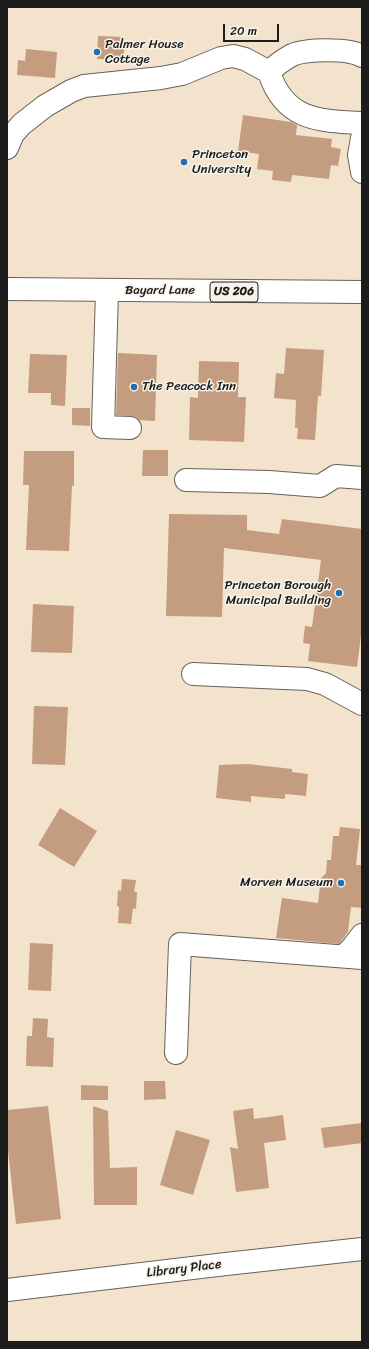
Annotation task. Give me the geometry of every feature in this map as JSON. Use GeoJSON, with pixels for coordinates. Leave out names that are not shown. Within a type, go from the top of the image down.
{"type":"FeatureCollection","features":[{"type":"Feature","properties":{"kind":"main road"},"geometry":{"type":"LineString","coordinates":[[269,72],[281,62],[293,55],[321,50],[345,51],[362,56]]}},
{"type":"Feature","properties":{"kind":"main road"},"geometry":{"type":"LineString","coordinates":[[7,148],[12,134],[22,124],[45,106],[71,91],[84,86],[161,78],[182,74],[221,58],[233,56],[245,59],[269,72],[274,86],[282,99],[297,111],[315,119],[362,123]]}},
{"type":"Feature","properties":{"kind":"main road"},"geometry":{"type":"LineString","coordinates":[[362,138],[359,155],[362,172]]}},
{"type":"Feature","properties":{"kind":"main road","name":"Bayard Lane"},"geometry":{"type":"LineString","coordinates":[[7,289],[362,292]]}},
{"type":"Feature","properties":{"kind":"main road"},"geometry":{"type":"LineString","coordinates":[[107,291],[103,427],[130,428]]}},
{"type":"Feature","properties":{"kind":"main road"},"geometry":{"type":"LineString","coordinates":[[186,480],[269,482],[320,486],[336,476],[362,478]]}},
{"type":"Feature","properties":{"kind":"main road"},"geometry":{"type":"LineString","coordinates":[[193,674],[306,679],[324,684],[362,704]]}},
{"type":"Feature","properties":{"kind":"main road"},"geometry":{"type":"LineString","coordinates":[[176,1053],[180,944],[353,957],[352,948],[362,935]]}},
{"type":"Feature","properties":{"kind":"main road","name":"Library Place"},"geometry":{"type":"LineString","coordinates":[[7,1290],[362,1249]]}},
{"type":"Feature","properties":{"kind":"building","name":"Palmer House Cottage"},"geometry":{"type":"Polygon","coordinates":[[[98,36],[124,37],[124,60],[97,59],[98,36]]]}},
{"type":"Feature","properties":{"kind":"building"},"geometry":{"type":"Polygon","coordinates":[[[26,49],[57,52],[55,78],[17,75],[18,60],[25,61],[26,49]]]}},
{"type":"Feature","properties":{"kind":"building"},"geometry":{"type":"Polygon","coordinates":[[[243,115],[291,122],[297,125],[296,135],[332,139],[331,147],[341,149],[338,166],[331,165],[329,179],[292,175],[291,182],[272,180],[273,171],[257,169],[259,154],[238,151],[243,115]]]}},
{"type":"Feature","properties":{"kind":"building"},"geometry":{"type":"Polygon","coordinates":[[[286,348],[324,350],[321,396],[318,396],[315,440],[297,439],[298,428],[295,428],[296,400],[274,398],[276,373],[284,374],[286,348]]]}},
{"type":"Feature","properties":{"kind":"building","name":"The Peacock Inn"},"geometry":{"type":"Polygon","coordinates":[[[118,353],[157,355],[155,421],[139,420],[136,417],[116,415],[118,353]]]}},
{"type":"Feature","properties":{"kind":"building"},"geometry":{"type":"Polygon","coordinates":[[[30,354],[67,355],[65,406],[51,405],[51,393],[28,393],[30,354]]]}},
{"type":"Feature","properties":{"kind":"building"},"geometry":{"type":"Polygon","coordinates":[[[199,361],[239,362],[238,397],[246,397],[244,442],[189,440],[190,397],[198,398],[199,361]]]}},
{"type":"Feature","properties":{"kind":"building"},"geometry":{"type":"Polygon","coordinates":[[[72,408],[90,408],[90,426],[72,425],[72,408]]]}},
{"type":"Feature","properties":{"kind":"building"},"geometry":{"type":"Polygon","coordinates":[[[143,450],[168,450],[168,476],[142,476],[143,450]]]}},
{"type":"Feature","properties":{"kind":"building"},"geometry":{"type":"Polygon","coordinates":[[[24,451],[74,451],[74,486],[72,486],[69,551],[26,550],[29,485],[23,485],[24,451]]]}},
{"type":"Feature","properties":{"kind":"building"},"geometry":{"type":"Polygon","coordinates":[[[169,514],[247,515],[247,530],[279,534],[282,519],[362,529],[362,627],[357,667],[308,661],[310,644],[303,643],[305,626],[312,627],[321,560],[224,548],[222,617],[166,616],[169,514]]]}},
{"type":"Feature","properties":{"kind":"building"},"geometry":{"type":"Polygon","coordinates":[[[33,604],[74,606],[72,653],[31,652],[33,604]]]}},
{"type":"Feature","properties":{"kind":"building"},"geometry":{"type":"Polygon","coordinates":[[[34,706],[68,707],[65,765],[32,764],[34,706]]]}},
{"type":"Feature","properties":{"kind":"building"},"geometry":{"type":"Polygon","coordinates":[[[248,764],[292,769],[292,772],[308,774],[306,796],[285,794],[285,799],[251,796],[251,802],[216,798],[219,765],[248,764]]]}},
{"type":"Feature","properties":{"kind":"building"},"geometry":{"type":"Polygon","coordinates":[[[60,808],[97,831],[74,867],[38,845],[60,808]]]}},
{"type":"Feature","properties":{"kind":"building","name":"Morven Museum"},"geometry":{"type":"Polygon","coordinates":[[[340,827],[360,829],[356,865],[362,865],[362,908],[351,907],[348,932],[339,944],[276,938],[282,898],[318,903],[321,878],[326,873],[327,860],[331,860],[333,836],[339,836],[340,827]]]}},
{"type":"Feature","properties":{"kind":"building"},"geometry":{"type":"Polygon","coordinates":[[[122,879],[136,880],[134,892],[137,892],[136,909],[133,908],[131,924],[118,923],[118,890],[121,891],[122,879]]]}},
{"type":"Feature","properties":{"kind":"building"},"geometry":{"type":"Polygon","coordinates":[[[30,943],[53,944],[51,991],[28,990],[30,943]]]}},
{"type":"Feature","properties":{"kind":"building"},"geometry":{"type":"Polygon","coordinates":[[[33,1018],[48,1019],[47,1037],[54,1038],[53,1067],[26,1066],[27,1036],[32,1036],[33,1018]]]}},
{"type":"Feature","properties":{"kind":"building"},"geometry":{"type":"Polygon","coordinates":[[[144,1081],[165,1081],[166,1099],[144,1100],[144,1081]]]}},
{"type":"Feature","properties":{"kind":"building"},"geometry":{"type":"Polygon","coordinates":[[[81,1085],[108,1086],[108,1100],[81,1100],[81,1085]]]}},
{"type":"Feature","properties":{"kind":"building"},"geometry":{"type":"Polygon","coordinates":[[[48,1106],[61,1219],[16,1224],[7,1141],[7,1110],[48,1106]]]}},
{"type":"Feature","properties":{"kind":"building"},"geometry":{"type":"Polygon","coordinates":[[[93,1106],[108,1111],[110,1168],[137,1167],[137,1205],[94,1205],[93,1106]]]}},
{"type":"Feature","properties":{"kind":"building"},"geometry":{"type":"Polygon","coordinates":[[[253,1108],[254,1119],[283,1115],[286,1140],[264,1143],[269,1188],[236,1192],[230,1147],[238,1149],[233,1111],[253,1108]]]}},
{"type":"Feature","properties":{"kind":"building"},"geometry":{"type":"Polygon","coordinates":[[[362,1123],[362,1143],[324,1148],[321,1128],[362,1123]]]}},
{"type":"Feature","properties":{"kind":"building"},"geometry":{"type":"Polygon","coordinates":[[[176,1130],[210,1140],[193,1195],[160,1185],[176,1130]]]}},
{"type":"Feature","properties":{"kind":"place","name":"Palmer House Cottage"},"geometry":{"type":"Point","coordinates":[97,52]}},
{"type":"Feature","properties":{"kind":"place","name":"Princeton University"},"geometry":{"type":"Point","coordinates":[184,162]}},
{"type":"Feature","properties":{"kind":"place","name":"The Peacock Inn"},"geometry":{"type":"Point","coordinates":[134,387]}},
{"type":"Feature","properties":{"kind":"place","name":"Princeton Borough Municipal Building"},"geometry":{"type":"Point","coordinates":[339,593]}},
{"type":"Feature","properties":{"kind":"place","name":"Morven Museum"},"geometry":{"type":"Point","coordinates":[341,883]}}]}
